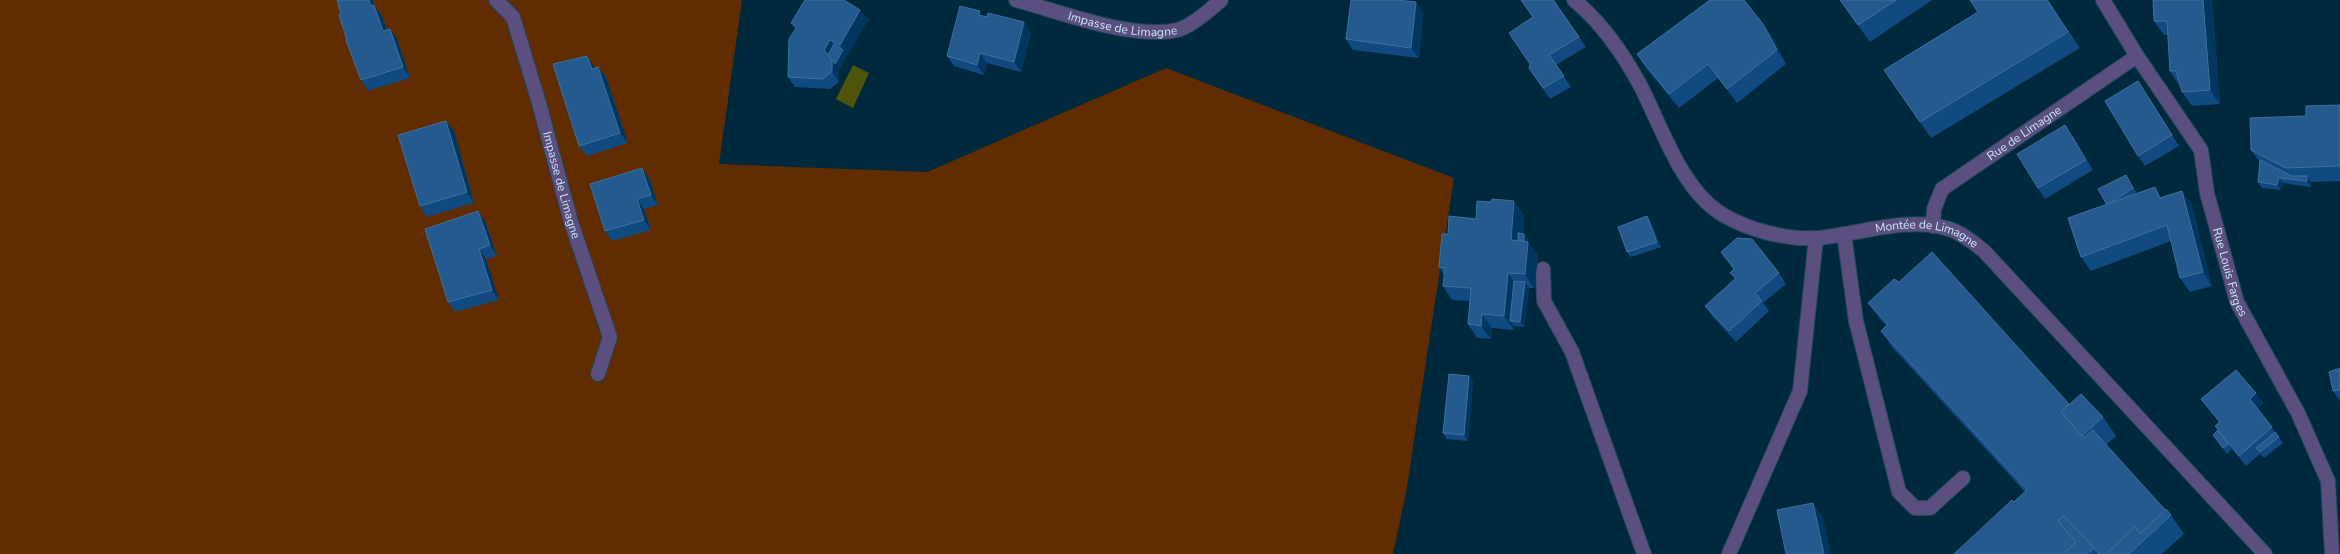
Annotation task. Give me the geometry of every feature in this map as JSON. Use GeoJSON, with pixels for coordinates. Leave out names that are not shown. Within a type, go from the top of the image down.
{"type":"FeatureCollection","features":[{"type":"Feature","properties":{"kind":"street","name":"Impasse de Limagne"},"geometry":{"type":"LineString","coordinates":[[496,0],[513,17],[539,102],[571,222],[610,337],[598,374]]}},
{"type":"Feature","properties":{"kind":"street","name":"Impasse de Limagne"},"geometry":{"type":"LineString","coordinates":[[1016,0],[1121,28],[1152,33],[1179,30],[1210,10],[1221,0]]}},
{"type":"Feature","properties":{"kind":"street","name":"Montée de Limagne"},"geometry":{"type":"LineString","coordinates":[[1574,0],[1586,10],[1611,42],[1638,82],[1679,164],[1705,199],[1719,212],[1746,227],[1780,234],[1816,238],[1898,226],[1933,226],[1950,229],[1967,238],[1984,251],[2265,554]]}},
{"type":"Feature","properties":{"kind":"street","name":"Rue Louis Farges"},"geometry":{"type":"LineString","coordinates":[[2103,0],[2137,56],[2201,150],[2207,193],[2237,302],[2298,413],[2328,481],[2332,554]]}},
{"type":"Feature","properties":{"kind":"street","name":"Rue de Limagne"},"geometry":{"type":"LineString","coordinates":[[1933,226],[1934,210],[1942,189],[2137,56]]}},
{"type":"Feature","properties":{"kind":"street"},"geometry":{"type":"LineString","coordinates":[[1844,234],[1856,321],[1899,492],[1915,508],[1930,508],[1963,478]]}},
{"type":"Feature","properties":{"kind":"street"},"geometry":{"type":"LineString","coordinates":[[1730,554],[1800,391],[1816,238]]}},
{"type":"Feature","properties":{"kind":"street"},"geometry":{"type":"LineString","coordinates":[[1543,268],[1544,301],[1572,352],[1644,554]]}},
{"type":"Feature","properties":{"kind":"shaded area"},"geometry":{"type":"Polygon","coordinates":[[[0,0],[742,0],[719,164],[927,172],[1166,68],[1454,178],[1406,493],[1393,554],[0,554],[0,0]]]}},
{"type":"Feature","properties":{"kind":"shaded area"},"geometry":{"type":"Polygon","coordinates":[[[853,65],[869,73],[853,108],[836,99],[853,65]]]}},
{"type":"Feature","properties":{"kind":"building"},"geometry":{"type":"Polygon","coordinates":[[[337,0],[369,0],[371,6],[374,5],[383,31],[390,29],[403,67],[361,80],[346,40],[337,0]]]}},
{"type":"Feature","properties":{"kind":"building"},"geometry":{"type":"Polygon","coordinates":[[[805,0],[844,0],[860,10],[840,45],[830,40],[824,50],[832,59],[832,71],[823,79],[788,77],[789,39],[797,27],[791,23],[805,0]]]}},
{"type":"Feature","properties":{"kind":"building"},"geometry":{"type":"Polygon","coordinates":[[[1351,0],[1416,2],[1411,48],[1346,39],[1351,0]]]}},
{"type":"Feature","properties":{"kind":"building"},"geometry":{"type":"Polygon","coordinates":[[[1521,0],[1553,0],[1579,37],[1549,55],[1564,76],[1543,88],[1529,68],[1530,64],[1509,33],[1533,17],[1521,0]]]}},
{"type":"Feature","properties":{"kind":"building"},"geometry":{"type":"Polygon","coordinates":[[[1710,0],[1744,0],[1763,24],[1777,50],[1727,89],[1708,64],[1669,94],[1637,54],[1710,0]]]}},
{"type":"Feature","properties":{"kind":"building"},"geometry":{"type":"Polygon","coordinates":[[[1840,0],[1896,0],[1858,25],[1840,0]]]}},
{"type":"Feature","properties":{"kind":"building"},"geometry":{"type":"Polygon","coordinates":[[[1970,0],[2047,0],[2068,32],[1920,122],[1884,70],[1978,12],[1970,0]]]}},
{"type":"Feature","properties":{"kind":"building"},"geometry":{"type":"Polygon","coordinates":[[[2153,0],[2203,0],[2210,90],[2182,92],[2176,71],[2170,71],[2167,21],[2154,21],[2153,0]]]}},
{"type":"Feature","properties":{"kind":"building"},"geometry":{"type":"Polygon","coordinates":[[[960,6],[980,11],[979,15],[987,17],[988,13],[1024,22],[1014,62],[980,53],[977,65],[947,56],[960,6]]]}},
{"type":"Feature","properties":{"kind":"building"},"geometry":{"type":"Polygon","coordinates":[[[834,44],[843,50],[835,64],[828,55],[834,44]]]}},
{"type":"Feature","properties":{"kind":"building"},"geometry":{"type":"Polygon","coordinates":[[[587,56],[592,69],[598,67],[620,133],[579,146],[553,64],[587,56]]]}},
{"type":"Feature","properties":{"kind":"building"},"geometry":{"type":"Polygon","coordinates":[[[2138,81],[2172,135],[2138,156],[2105,101],[2138,81]]]}},
{"type":"Feature","properties":{"kind":"building"},"geometry":{"type":"Polygon","coordinates":[[[2340,105],[2340,166],[2286,168],[2251,150],[2250,118],[2306,116],[2306,106],[2340,105]]]}},
{"type":"Feature","properties":{"kind":"building"},"geometry":{"type":"Polygon","coordinates":[[[446,121],[467,192],[420,206],[398,135],[446,121]]]}},
{"type":"Feature","properties":{"kind":"building"},"geometry":{"type":"Polygon","coordinates":[[[2065,125],[2086,160],[2038,188],[2017,154],[2065,125]]]}},
{"type":"Feature","properties":{"kind":"building"},"geometry":{"type":"Polygon","coordinates":[[[2260,160],[2292,176],[2307,176],[2307,181],[2279,178],[2277,185],[2258,182],[2260,160]]]}},
{"type":"Feature","properties":{"kind":"building"},"geometry":{"type":"Polygon","coordinates":[[[642,168],[651,195],[637,199],[644,220],[605,231],[590,184],[642,168]]]}},
{"type":"Feature","properties":{"kind":"building"},"geometry":{"type":"Polygon","coordinates":[[[2126,175],[2133,188],[2107,205],[2098,189],[2126,175]]]}},
{"type":"Feature","properties":{"kind":"building"},"geometry":{"type":"Polygon","coordinates":[[[2155,187],[2160,198],[2182,191],[2203,272],[2180,278],[2167,225],[2081,257],[2068,218],[2155,187]]]}},
{"type":"Feature","properties":{"kind":"building"},"geometry":{"type":"Polygon","coordinates":[[[1492,199],[1514,201],[1511,240],[1528,242],[1525,274],[1508,273],[1504,316],[1482,314],[1481,326],[1468,324],[1471,288],[1443,286],[1445,268],[1439,267],[1442,234],[1448,234],[1449,216],[1476,219],[1477,201],[1491,202],[1492,199]]]}},
{"type":"Feature","properties":{"kind":"building"},"geometry":{"type":"Polygon","coordinates":[[[478,211],[490,245],[479,249],[492,290],[448,302],[425,229],[478,211]]]}},
{"type":"Feature","properties":{"kind":"building"},"geometry":{"type":"Polygon","coordinates":[[[1647,216],[1657,242],[1627,252],[1618,227],[1647,216]]]}},
{"type":"Feature","properties":{"kind":"building"},"geometry":{"type":"Polygon","coordinates":[[[1518,233],[1524,234],[1524,241],[1518,241],[1518,233]]]}},
{"type":"Feature","properties":{"kind":"building"},"geometry":{"type":"Polygon","coordinates":[[[1737,238],[1752,239],[1779,273],[1755,293],[1762,301],[1729,331],[1705,306],[1736,278],[1730,273],[1734,269],[1721,252],[1737,238]]]}},
{"type":"Feature","properties":{"kind":"building"},"geometry":{"type":"Polygon","coordinates":[[[1932,252],[2069,404],[2061,412],[2084,438],[2093,430],[2165,510],[2140,534],[2135,527],[2106,554],[2099,554],[2064,516],[2058,521],[2076,542],[2063,554],[1954,554],[2012,500],[2014,502],[2027,490],[1881,331],[1888,324],[1868,303],[1894,279],[1899,282],[1932,252]]]}},
{"type":"Feature","properties":{"kind":"building"},"geometry":{"type":"Polygon","coordinates":[[[1514,281],[1525,282],[1520,322],[1510,321],[1514,281]]]}},
{"type":"Feature","properties":{"kind":"building"},"geometry":{"type":"Polygon","coordinates":[[[2340,368],[2340,390],[2333,391],[2329,372],[2340,368]]]}},
{"type":"Feature","properties":{"kind":"building"},"geometry":{"type":"Polygon","coordinates":[[[2236,370],[2256,393],[2250,399],[2272,427],[2239,456],[2215,426],[2220,422],[2201,399],[2236,370]]]}},
{"type":"Feature","properties":{"kind":"building"},"geometry":{"type":"Polygon","coordinates":[[[1449,374],[1469,376],[1464,435],[1443,433],[1449,374]]]}},
{"type":"Feature","properties":{"kind":"building"},"geometry":{"type":"Polygon","coordinates":[[[2081,394],[2103,417],[2082,436],[2061,412],[2081,394]]]}},
{"type":"Feature","properties":{"kind":"building"},"geometry":{"type":"Polygon","coordinates":[[[2218,430],[2228,444],[2223,448],[2213,435],[2218,430]]]}},
{"type":"Feature","properties":{"kind":"building"},"geometry":{"type":"Polygon","coordinates":[[[2275,432],[2279,437],[2260,452],[2256,448],[2275,432]]]}},
{"type":"Feature","properties":{"kind":"building"},"geometry":{"type":"Polygon","coordinates":[[[1813,503],[1824,554],[1786,554],[1777,510],[1813,503]]]}},
{"type":"Feature","properties":{"kind":"building"},"geometry":{"type":"Polygon","coordinates":[[[2166,509],[2171,515],[2129,554],[2106,554],[2135,527],[2140,534],[2166,509]]]}},
{"type":"Feature","properties":{"kind":"building"},"geometry":{"type":"Polygon","coordinates":[[[2064,516],[2094,548],[2087,554],[2063,554],[2076,542],[2058,521],[2064,516]]]}}]}
